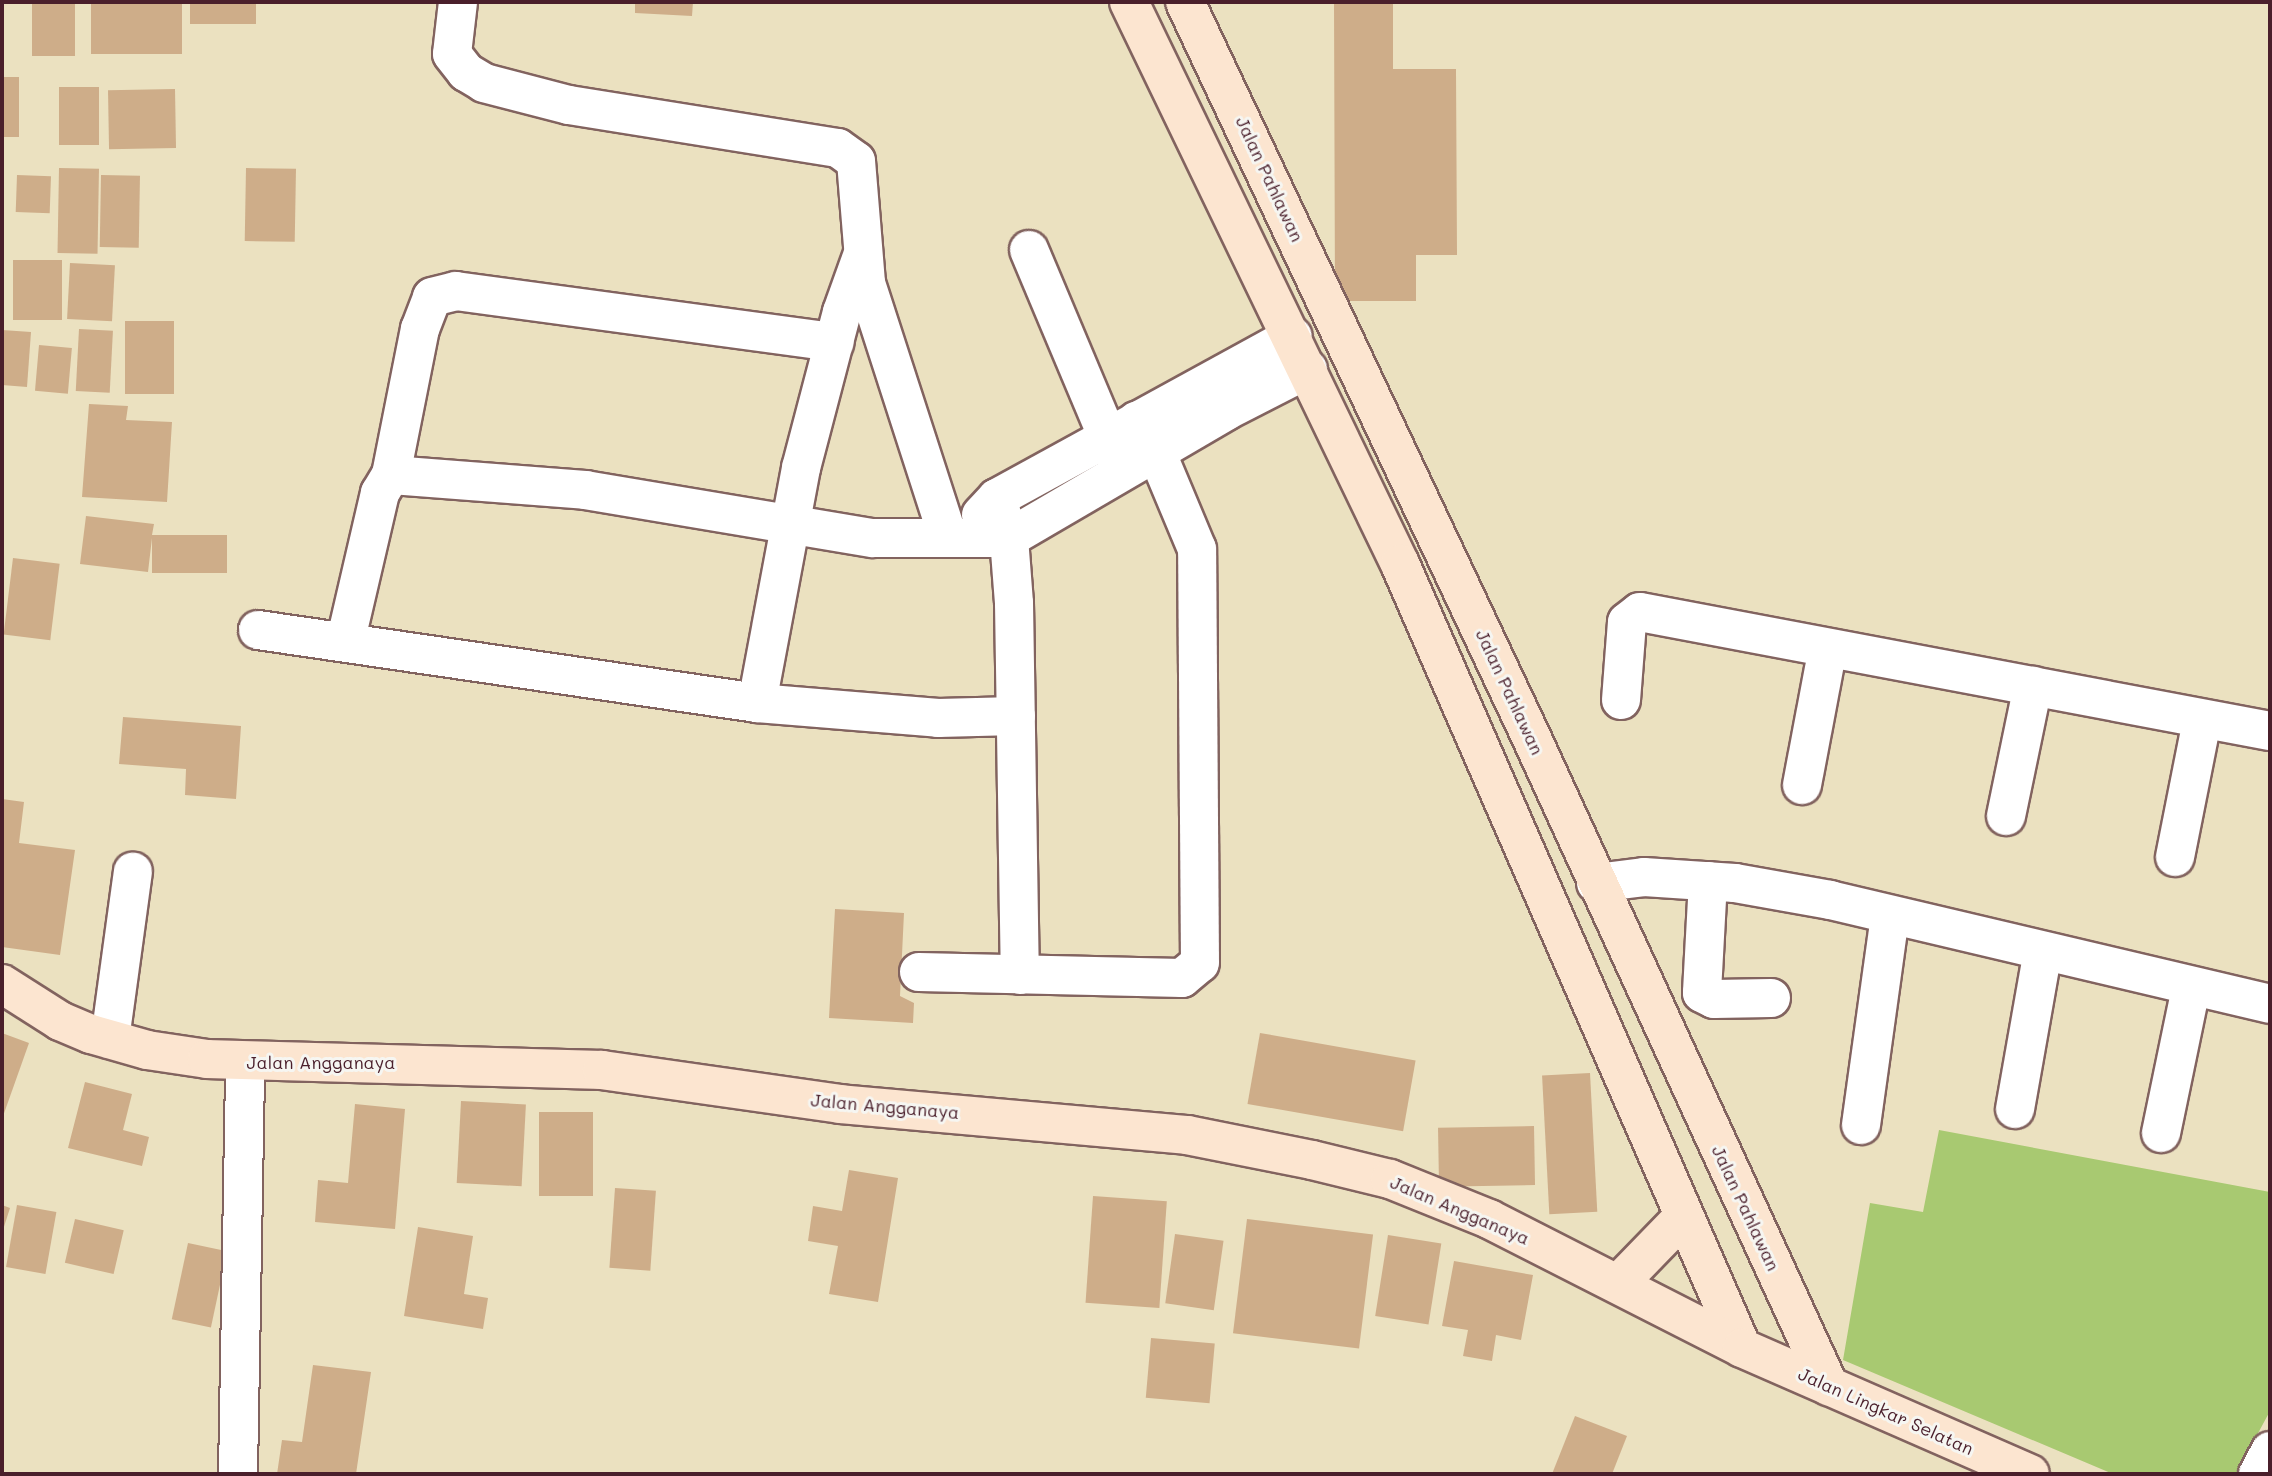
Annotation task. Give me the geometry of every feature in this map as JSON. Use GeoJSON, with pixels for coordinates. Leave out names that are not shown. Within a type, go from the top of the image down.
{"type":"FeatureCollection","features":[{"type":"Feature","properties":{"kind":"street"},"geometry":{"type":"LineString","coordinates":[[458,2],[452,54],[466,72],[484,83],[569,105],[838,148],[856,161],[866,283],[893,373],[954,536]]}},
{"type":"Feature","properties":{"kind":"street"},"geometry":{"type":"LineString","coordinates":[[1129,2],[1400,564],[1742,1348]]}},
{"type":"Feature","properties":{"kind":"street","name":"Jalan Pahlawan"},"geometry":{"type":"LineString","coordinates":[[1185,2],[1445,552],[1829,1386]]}},
{"type":"Feature","properties":{"kind":"street"},"geometry":{"type":"LineString","coordinates":[[919,972],[1182,978],[1200,963],[1197,763],[1201,600],[1197,549],[1029,250]]}},
{"type":"Feature","properties":{"kind":"street"},"geometry":{"type":"LineString","coordinates":[[757,703],[790,522],[835,342],[863,253]]}},
{"type":"Feature","properties":{"kind":"street"},"geometry":{"type":"LineString","coordinates":[[346,639],[380,493],[391,475],[420,329],[432,297],[456,291],[537,300],[835,342]]}},
{"type":"Feature","properties":{"kind":"street"},"geometry":{"type":"LineString","coordinates":[[954,536],[998,498],[1134,436],[1341,331]]}},
{"type":"Feature","properties":{"kind":"street"},"geometry":{"type":"LineString","coordinates":[[391,475],[585,490],[790,522],[873,538],[1009,538],[1122,471],[1134,436]]}},
{"type":"Feature","properties":{"kind":"street"},"geometry":{"type":"LineString","coordinates":[[998,498],[1009,538],[1016,716],[1020,975]]}},
{"type":"Feature","properties":{"kind":"street"},"geometry":{"type":"LineString","coordinates":[[1400,564],[1445,552]]}},
{"type":"Feature","properties":{"kind":"street"},"geometry":{"type":"LineString","coordinates":[[1621,700],[1628,622],[1640,612],[2033,686],[2202,721],[2270,731]]}},
{"type":"Feature","properties":{"kind":"street"},"geometry":{"type":"LineString","coordinates":[[258,630],[346,639],[757,703],[937,718],[1016,716]]}},
{"type":"Feature","properties":{"kind":"street"},"geometry":{"type":"LineString","coordinates":[[1801,785],[1828,648]]}},
{"type":"Feature","properties":{"kind":"street"},"geometry":{"type":"LineString","coordinates":[[2007,816],[2033,686]]}},
{"type":"Feature","properties":{"kind":"street"},"geometry":{"type":"LineString","coordinates":[[2175,857],[2202,721]]}},
{"type":"Feature","properties":{"kind":"street"},"geometry":{"type":"LineString","coordinates":[[110,1039],[133,872]]}},
{"type":"Feature","properties":{"kind":"street"},"geometry":{"type":"LineString","coordinates":[[1596,883],[1644,877],[1707,881],[1830,900],[2191,988],[2270,1004]]}},
{"type":"Feature","properties":{"kind":"street"},"geometry":{"type":"LineString","coordinates":[[1707,881],[1702,993],[1714,999],[1771,998]]}},
{"type":"Feature","properties":{"kind":"street"},"geometry":{"type":"LineString","coordinates":[[1861,1125],[1890,916]]}},
{"type":"Feature","properties":{"kind":"street"},"geometry":{"type":"LineString","coordinates":[[2015,1109],[2043,951]]}},
{"type":"Feature","properties":{"kind":"street","name":"Jalan Angganaya"},"geometry":{"type":"LineString","coordinates":[[2,985],[60,1021],[147,1050],[245,1062],[602,1070],[840,1104],[1187,1135],[1390,1180],[1489,1219],[1619,1283],[1660,1309],[1742,1348]]}},
{"type":"Feature","properties":{"kind":"street"},"geometry":{"type":"LineString","coordinates":[[2161,1133],[2191,988]]}},
{"type":"Feature","properties":{"kind":"street"},"geometry":{"type":"LineString","coordinates":[[238,1474],[245,1062]]}},
{"type":"Feature","properties":{"kind":"street"},"geometry":{"type":"LineString","coordinates":[[1619,1283],[1683,1217]]}},
{"type":"Feature","properties":{"kind":"street","name":"Jalan Lingkar Selatan"},"geometry":{"type":"LineString","coordinates":[[1742,1348],[2030,1474]]}},
{"type":"Feature","properties":{"kind":"street"},"geometry":{"type":"LineString","coordinates":[[2258,1474],[2270,1451]]}},
{"type":"Feature","properties":{"kind":"green space"},"geometry":{"type":"Polygon","coordinates":[[[1939,1130],[2270,1192],[2270,1411],[2236,1474],[2113,1474],[1843,1360],[1870,1203],[1923,1212],[1939,1130]]]}},
{"type":"Feature","properties":{"kind":"building"},"geometry":{"type":"Polygon","coordinates":[[[32,2],[75,2],[75,56],[32,56],[32,2]]]}},
{"type":"Feature","properties":{"kind":"building"},"geometry":{"type":"Polygon","coordinates":[[[91,2],[182,2],[182,54],[91,54],[91,2]]]}},
{"type":"Feature","properties":{"kind":"building"},"geometry":{"type":"Polygon","coordinates":[[[190,2],[256,2],[256,24],[190,24],[190,2]]]}},
{"type":"Feature","properties":{"kind":"building"},"geometry":{"type":"Polygon","coordinates":[[[635,2],[693,2],[692,16],[635,13],[635,2]]]}},
{"type":"Feature","properties":{"kind":"building"},"geometry":{"type":"Polygon","coordinates":[[[1334,2],[1393,2],[1393,69],[1456,69],[1457,255],[1416,255],[1416,301],[1335,301],[1334,2]]]}},
{"type":"Feature","properties":{"kind":"building"},"geometry":{"type":"Polygon","coordinates":[[[2,77],[19,77],[19,137],[2,137],[2,77]]]}},
{"type":"Feature","properties":{"kind":"building"},"geometry":{"type":"Polygon","coordinates":[[[59,87],[99,87],[99,145],[59,145],[59,87]]]}},
{"type":"Feature","properties":{"kind":"building"},"geometry":{"type":"Polygon","coordinates":[[[175,89],[176,148],[109,149],[108,90],[175,89]]]}},
{"type":"Feature","properties":{"kind":"building"},"geometry":{"type":"Polygon","coordinates":[[[59,168],[99,169],[98,254],[58,253],[59,168]]]}},
{"type":"Feature","properties":{"kind":"building"},"geometry":{"type":"Polygon","coordinates":[[[246,168],[296,169],[295,242],[245,241],[246,168]]]}},
{"type":"Feature","properties":{"kind":"building"},"geometry":{"type":"Polygon","coordinates":[[[17,175],[51,176],[50,213],[16,212],[17,175]]]}},
{"type":"Feature","properties":{"kind":"building"},"geometry":{"type":"Polygon","coordinates":[[[101,175],[140,176],[139,248],[100,247],[101,175]]]}},
{"type":"Feature","properties":{"kind":"building"},"geometry":{"type":"Polygon","coordinates":[[[13,260],[62,260],[62,320],[13,320],[13,260]]]}},
{"type":"Feature","properties":{"kind":"building"},"geometry":{"type":"Polygon","coordinates":[[[70,263],[115,265],[112,321],[67,319],[70,263]]]}},
{"type":"Feature","properties":{"kind":"building"},"geometry":{"type":"Polygon","coordinates":[[[125,321],[174,321],[174,394],[125,394],[125,321]]]}},
{"type":"Feature","properties":{"kind":"building"},"geometry":{"type":"Polygon","coordinates":[[[79,329],[113,331],[110,393],[76,391],[79,329]]]}},
{"type":"Feature","properties":{"kind":"building"},"geometry":{"type":"Polygon","coordinates":[[[2,330],[31,332],[27,387],[2,385],[2,330]]]}},
{"type":"Feature","properties":{"kind":"building"},"geometry":{"type":"Polygon","coordinates":[[[39,345],[72,348],[68,394],[35,391],[39,345]]]}},
{"type":"Feature","properties":{"kind":"building"},"geometry":{"type":"Polygon","coordinates":[[[89,404],[128,406],[126,420],[172,422],[167,502],[82,497],[89,404]]]}},
{"type":"Feature","properties":{"kind":"building"},"geometry":{"type":"Polygon","coordinates":[[[86,516],[154,524],[152,535],[227,535],[227,573],[152,573],[152,538],[148,572],[80,564],[86,516]]]}},
{"type":"Feature","properties":{"kind":"building"},"geometry":{"type":"Polygon","coordinates":[[[13,558],[60,564],[50,640],[4,634],[13,558]]]}},
{"type":"Feature","properties":{"kind":"building"},"geometry":{"type":"Polygon","coordinates":[[[123,717],[241,726],[236,799],[185,795],[186,769],[119,764],[123,717]]]}},
{"type":"Feature","properties":{"kind":"building"},"geometry":{"type":"Polygon","coordinates":[[[2,799],[24,802],[19,843],[75,850],[60,955],[2,947],[2,799]]]}},
{"type":"Feature","properties":{"kind":"building"},"geometry":{"type":"Polygon","coordinates":[[[835,909],[904,913],[900,996],[914,1003],[913,1023],[829,1018],[835,909]]]}},
{"type":"Feature","properties":{"kind":"building"},"geometry":{"type":"Polygon","coordinates":[[[2,1033],[29,1043],[2,1119],[2,1033]]]}},
{"type":"Feature","properties":{"kind":"building"},"geometry":{"type":"Polygon","coordinates":[[[1260,1033],[1416,1060],[1403,1131],[1247,1104],[1260,1033]]]}},
{"type":"Feature","properties":{"kind":"building"},"geometry":{"type":"Polygon","coordinates":[[[1590,1073],[1597,1212],[1549,1214],[1542,1076],[1590,1073]]]}},
{"type":"Feature","properties":{"kind":"building"},"geometry":{"type":"Polygon","coordinates":[[[85,1082],[132,1094],[123,1130],[149,1137],[142,1166],[68,1148],[85,1082]]]}},
{"type":"Feature","properties":{"kind":"building"},"geometry":{"type":"Polygon","coordinates":[[[461,1101],[526,1104],[522,1186],[457,1183],[461,1101]]]}},
{"type":"Feature","properties":{"kind":"building"},"geometry":{"type":"Polygon","coordinates":[[[355,1104],[405,1109],[395,1229],[315,1222],[318,1180],[348,1183],[355,1104]]]}},
{"type":"Feature","properties":{"kind":"building"},"geometry":{"type":"Polygon","coordinates":[[[539,1112],[593,1112],[593,1196],[539,1196],[539,1112]]]}},
{"type":"Feature","properties":{"kind":"building"},"geometry":{"type":"Polygon","coordinates":[[[1534,1126],[1535,1185],[1439,1187],[1438,1128],[1534,1126]]]}},
{"type":"Feature","properties":{"kind":"building"},"geometry":{"type":"Polygon","coordinates":[[[849,1170],[898,1178],[878,1302],[829,1294],[838,1246],[808,1241],[813,1206],[842,1211],[849,1170]]]}},
{"type":"Feature","properties":{"kind":"building"},"geometry":{"type":"Polygon","coordinates":[[[615,1188],[656,1191],[650,1271],[609,1268],[615,1188]]]}},
{"type":"Feature","properties":{"kind":"building"},"geometry":{"type":"Polygon","coordinates":[[[1093,1196],[1167,1201],[1159,1308],[1086,1303],[1093,1196]]]}},
{"type":"Feature","properties":{"kind":"building"},"geometry":{"type":"Polygon","coordinates":[[[2,1205],[10,1208],[2,1233],[2,1205]]]}},
{"type":"Feature","properties":{"kind":"building"},"geometry":{"type":"Polygon","coordinates":[[[17,1205],[56,1212],[45,1274],[6,1267],[17,1205]]]}},
{"type":"Feature","properties":{"kind":"building"},"geometry":{"type":"Polygon","coordinates":[[[75,1219],[124,1230],[114,1274],[65,1263],[75,1219]]]}},
{"type":"Feature","properties":{"kind":"building"},"geometry":{"type":"Polygon","coordinates":[[[1247,1219],[1373,1234],[1359,1349],[1233,1333],[1247,1219]]]}},
{"type":"Feature","properties":{"kind":"building"},"geometry":{"type":"Polygon","coordinates":[[[418,1227],[473,1236],[464,1294],[488,1298],[483,1329],[404,1316],[418,1227]]]}},
{"type":"Feature","properties":{"kind":"building"},"geometry":{"type":"Polygon","coordinates":[[[1175,1234],[1224,1241],[1214,1310],[1165,1303],[1175,1234]]]}},
{"type":"Feature","properties":{"kind":"building"},"geometry":{"type":"Polygon","coordinates":[[[1388,1235],[1441,1243],[1429,1324],[1375,1316],[1388,1235]]]}},
{"type":"Feature","properties":{"kind":"building"},"geometry":{"type":"Polygon","coordinates":[[[188,1243],[227,1251],[211,1328],[172,1319],[188,1243]]]}},
{"type":"Feature","properties":{"kind":"building"},"geometry":{"type":"Polygon","coordinates":[[[1454,1261],[1533,1275],[1521,1340],[1496,1335],[1492,1361],[1463,1356],[1468,1330],[1442,1326],[1454,1261]]]}},
{"type":"Feature","properties":{"kind":"building"},"geometry":{"type":"Polygon","coordinates":[[[1151,1338],[1215,1344],[1210,1403],[1146,1398],[1151,1338]]]}},
{"type":"Feature","properties":{"kind":"building"},"geometry":{"type":"Polygon","coordinates":[[[313,1365],[371,1372],[356,1474],[277,1474],[282,1440],[302,1442],[313,1365]]]}},
{"type":"Feature","properties":{"kind":"building"},"geometry":{"type":"Polygon","coordinates":[[[1575,1416],[1627,1436],[1612,1474],[1552,1474],[1575,1416]]]}}]}
